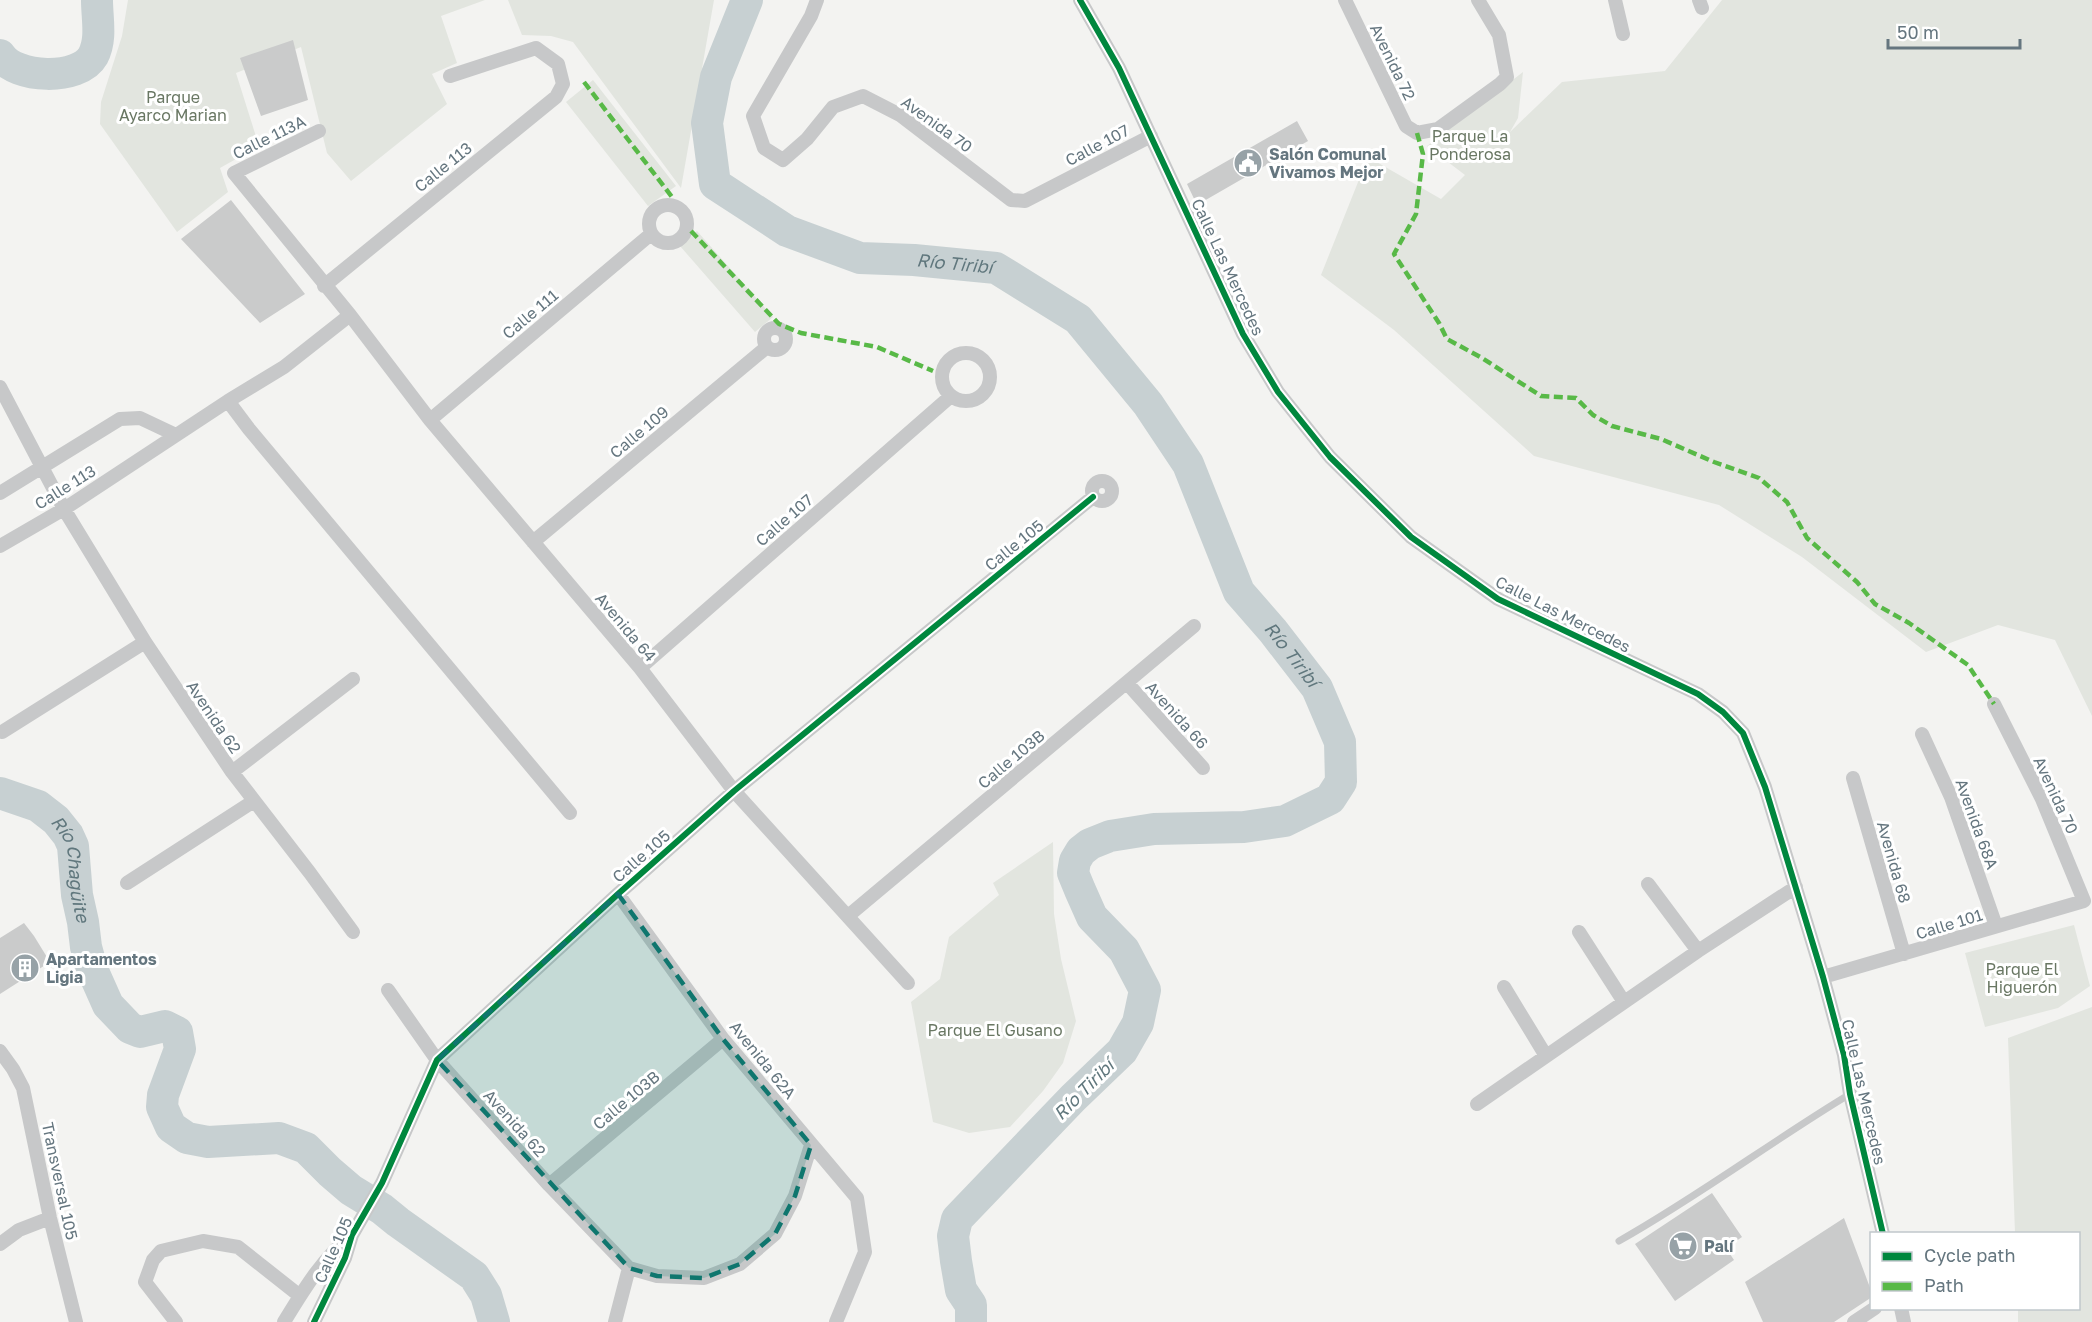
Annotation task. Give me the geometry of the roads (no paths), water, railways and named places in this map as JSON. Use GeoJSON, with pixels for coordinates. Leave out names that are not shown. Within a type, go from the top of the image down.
{"type":"FeatureCollection","features":[{"type":"Feature","properties":{"kind":"street","name":"Avenida 70"},"geometry":{"type":"LineString","coordinates":[[817,0],[811,16],[753,116],[764,148],[783,160],[807,139],[833,107],[863,96],[900,115],[1011,200],[1025,201]]}},
{"type":"Feature","properties":{"kind":"street","name":"Calle Las Mercedes"},"geometry":{"type":"LineString","coordinates":[[1080,0],[1119,68],[1243,334],[1278,392],[1330,457],[1411,537],[1498,599],[1698,694],[1723,712],[1743,734],[1766,787],[1823,977],[1844,1055],[1850,1094],[1883,1232]]}},
{"type":"Feature","properties":{"kind":"street","name":"Avenida 72"},"geometry":{"type":"LineString","coordinates":[[1345,0],[1406,126],[1417,133],[1438,129],[1507,77],[1498,35],[1478,0]]}},
{"type":"Feature","properties":{"kind":"street"},"geometry":{"type":"LineString","coordinates":[[1615,0],[1623,34]]}},
{"type":"Feature","properties":{"kind":"street","name":"Calle 113"},"geometry":{"type":"LineString","coordinates":[[324,286],[556,97],[563,84],[558,64],[536,48],[450,76]]}},
{"type":"Feature","properties":{"kind":"street","name":"Calle 113A"},"geometry":{"type":"LineString","coordinates":[[234,173],[319,131]]}},
{"type":"Feature","properties":{"kind":"street","name":"Calle 107"},"geometry":{"type":"LineString","coordinates":[[1025,201],[1151,136]]}},
{"type":"Feature","properties":{"kind":"street","name":"Avenida 64"},"geometry":{"type":"LineString","coordinates":[[234,173],[350,315],[430,420],[640,668],[734,791],[908,983]]}},
{"type":"Feature","properties":{"kind":"street","name":"Calle 111"},"geometry":{"type":"LineString","coordinates":[[430,420],[651,234]]}},
{"type":"Feature","properties":{"kind":"street","name":"Calle 113"},"geometry":{"type":"LineString","coordinates":[[0,546],[64,509],[228,400],[284,367],[350,315]]}},
{"type":"Feature","properties":{"kind":"street","name":"Calle 109"},"geometry":{"type":"LineString","coordinates":[[533,542],[767,347]]}},
{"type":"Feature","properties":{"kind":"street","name":"Avenida 62"},"geometry":{"type":"LineString","coordinates":[[0,387],[64,509],[145,642],[232,772],[353,932]]}},
{"type":"Feature","properties":{"kind":"street","name":"Calle 107"},"geometry":{"type":"LineString","coordinates":[[640,668],[951,396]]}},
{"type":"Feature","properties":{"kind":"street"},"geometry":{"type":"LineString","coordinates":[[228,400],[249,429],[570,813]]}},
{"type":"Feature","properties":{"kind":"street","name":"Calle 113"},"geometry":{"type":"LineString","coordinates":[[0,493],[120,419],[140,418],[176,435]]}},
{"type":"Feature","properties":{"kind":"street","name":"Calle 105"},"geometry":{"type":"LineString","coordinates":[[314,1322],[345,1258],[352,1235],[375,1195],[437,1060],[734,791],[1093,497]]}},
{"type":"Feature","properties":{"kind":"street","name":"Calle 103B"},"geometry":{"type":"LineString","coordinates":[[848,916],[1194,626]]}},
{"type":"Feature","properties":{"kind":"street"},"geometry":{"type":"LineString","coordinates":[[2,732],[145,642]]}},
{"type":"Feature","properties":{"kind":"street"},"geometry":{"type":"LineString","coordinates":[[232,772],[353,679]]}},
{"type":"Feature","properties":{"kind":"street","name":"Avenida 66"},"geometry":{"type":"LineString","coordinates":[[1127,683],[1203,768]]}},
{"type":"Feature","properties":{"kind":"street","name":"Avenida 70"},"geometry":{"type":"LineString","coordinates":[[1994,704],[2042,799],[2084,901]]}},
{"type":"Feature","properties":{"kind":"street","name":"Avenida 68A"},"geometry":{"type":"LineString","coordinates":[[1922,734],[1951,797],[1996,927]]}},
{"type":"Feature","properties":{"kind":"street","name":"Avenida 68"},"geometry":{"type":"LineString","coordinates":[[1852,778],[1904,954]]}},
{"type":"Feature","properties":{"kind":"street"},"geometry":{"type":"LineString","coordinates":[[127,883],[254,801]]}},
{"type":"Feature","properties":{"kind":"street"},"geometry":{"type":"LineString","coordinates":[[1648,884],[1698,951]]}},
{"type":"Feature","properties":{"kind":"street"},"geometry":{"type":"LineString","coordinates":[[1477,1104],[1698,951],[1796,887]]}},
{"type":"Feature","properties":{"kind":"street","name":"Avenida 62A"},"geometry":{"type":"LineString","coordinates":[[618,894],[723,1039],[857,1198],[866,1252],[836,1322]]}},
{"type":"Feature","properties":{"kind":"street","name":"Calle 101"},"geometry":{"type":"LineString","coordinates":[[1823,977],[2084,901]]}},
{"type":"Feature","properties":{"kind":"street"},"geometry":{"type":"LineString","coordinates":[[1579,932],[1624,1002]]}},
{"type":"Feature","properties":{"kind":"street"},"geometry":{"type":"LineString","coordinates":[[1504,987],[1546,1056]]}},
{"type":"Feature","properties":{"kind":"street","name":"Avenida 62"},"geometry":{"type":"LineString","coordinates":[[388,990],[437,1060],[549,1185],[629,1268]]}},
{"type":"Feature","properties":{"kind":"street","name":"Calle 103B"},"geometry":{"type":"LineString","coordinates":[[549,1185],[723,1039]]}},
{"type":"Feature","properties":{"kind":"street","name":"Transversal 105"},"geometry":{"type":"LineString","coordinates":[[0,1051],[23,1088],[50,1218],[76,1322]]}},
{"type":"Feature","properties":{"kind":"street"},"geometry":{"type":"LineString","coordinates":[[615,1322],[629,1268],[657,1276],[704,1278],[740,1264],[775,1234],[795,1196],[811,1145]]}},
{"type":"Feature","properties":{"kind":"street"},"geometry":{"type":"LineString","coordinates":[[0,1244],[19,1230],[50,1218]]}},
{"type":"Feature","properties":{"kind":"street","name":"Calle 105"},"geometry":{"type":"LineString","coordinates":[[284,1322],[335,1248],[352,1235]]}},
{"type":"Feature","properties":{"kind":"street"},"geometry":{"type":"LineString","coordinates":[[176,1322],[145,1282],[153,1260],[161,1251],[203,1241],[237,1247],[300,1296]]}},
{"type":"Feature","properties":{"kind":"street"},"geometry":{"type":"LineString","coordinates":[[1854,1322],[1872,1310]]}},
{"type":"Feature","properties":{"kind":"lane"},"geometry":{"type":"LineString","coordinates":[[1619,1241],[1657,1220],[1799,1125],[1850,1094]]}},
{"type":"Feature","properties":{"kind":"waterway","name":"Río Tiribí"},"geometry":{"type":"LineString","coordinates":[[0,55],[19,69],[47,74],[75,70],[86,64],[96,49],[97,0]]}},
{"type":"Feature","properties":{"kind":"waterway","name":"Río Tiribí"},"geometry":{"type":"LineString","coordinates":[[747,0],[716,77],[707,123],[715,184],[787,231],[860,258],[914,260],[996,268],[1078,319],[1148,404],[1188,464],[1239,592],[1317,688],[1340,742],[1341,782],[1330,799],[1285,821],[1244,827],[1154,829],[1110,836],[1090,844],[1081,851],[1075,861],[1073,873],[1092,917],[1124,950],[1145,990],[1138,1023],[1122,1051],[1073,1098],[957,1219],[953,1236],[956,1261],[961,1290],[971,1305],[971,1322]]}},
{"type":"Feature","properties":{"kind":"waterway","name":"Río Chagüite"},"geometry":{"type":"LineString","coordinates":[[0,793],[38,806],[56,820],[68,835],[73,846],[77,895],[86,947],[92,969],[108,1005],[130,1028],[140,1032],[165,1026],[177,1032],[180,1049],[163,1095],[162,1107],[171,1127],[187,1138],[208,1142],[279,1138],[306,1148],[351,1190],[382,1209],[474,1276],[486,1295],[494,1322]]}},
{"type":"Feature","properties":{"kind":"place","name":"Salón Comunal Vivamos Mejor"},"geometry":{"type":"Point","coordinates":[1248,163]}},
{"type":"Feature","properties":{"kind":"place","name":"Apartamentos Ligia"},"geometry":{"type":"Point","coordinates":[25,968]}},
{"type":"Feature","properties":{"kind":"place","name":"Palí"},"geometry":{"type":"Point","coordinates":[1683,1246]}},
{"type":"Feature","properties":{"kind":"park label","name":"Parque Ayarco Marian"},"geometry":{"type":"Point","coordinates":[173,106]}},
{"type":"Feature","properties":{"kind":"park label","name":"Parque La Ponderosa"},"geometry":{"type":"Point","coordinates":[1470,145]}},
{"type":"Feature","properties":{"kind":"park label","name":"Parque El Higuerón"},"geometry":{"type":"Point","coordinates":[2022,978]}},
{"type":"Feature","properties":{"kind":"park label","name":"Parque El Gusano"},"geometry":{"type":"Point","coordinates":[995,1030]}}]}
